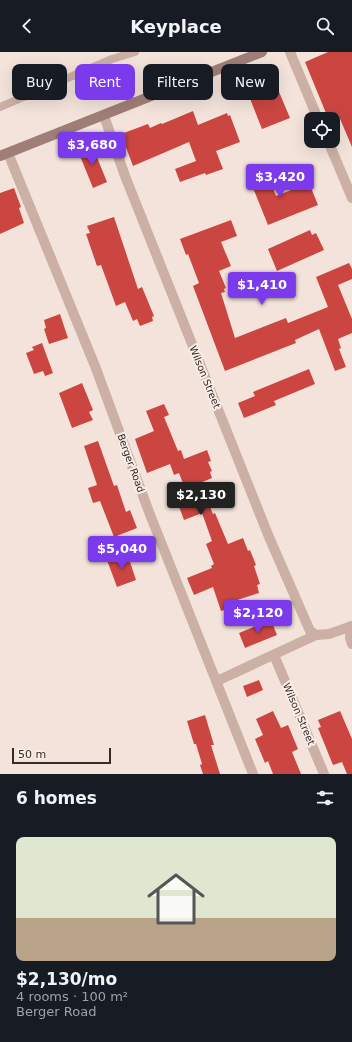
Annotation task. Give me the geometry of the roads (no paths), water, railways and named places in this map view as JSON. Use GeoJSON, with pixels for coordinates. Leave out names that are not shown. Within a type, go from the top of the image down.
{"type":"FeatureCollection","features":[{"type":"Feature","properties":{"kind":"main road"},"geometry":{"type":"LineString","coordinates":[[4,154],[104,116],[262,52]]}},
{"type":"Feature","properties":{"kind":"street"},"geometry":{"type":"LineString","coordinates":[[290,52],[315,112]]}},
{"type":"Feature","properties":{"kind":"street","name":"Wilson Street"},"geometry":{"type":"LineString","coordinates":[[104,116],[125,176],[269,537],[310,631],[316,635]]}},
{"type":"Feature","properties":{"kind":"street"},"geometry":{"type":"LineString","coordinates":[[331,148],[352,198]]}},
{"type":"Feature","properties":{"kind":"street","name":"Berger Road"},"geometry":{"type":"LineString","coordinates":[[4,154],[95,366],[149,512],[253,774]]}},
{"type":"Feature","properties":{"kind":"street"},"geometry":{"type":"LineString","coordinates":[[216,681],[316,635],[329,634],[352,626],[350,638],[352,644]]}},
{"type":"Feature","properties":{"kind":"street","name":"Wilson Street"},"geometry":{"type":"LineString","coordinates":[[274,655],[324,774]]}},
{"type":"Feature","properties":{"kind":"lane"},"geometry":{"type":"LineString","coordinates":[[0,107],[106,62],[134,52]]}}]}
